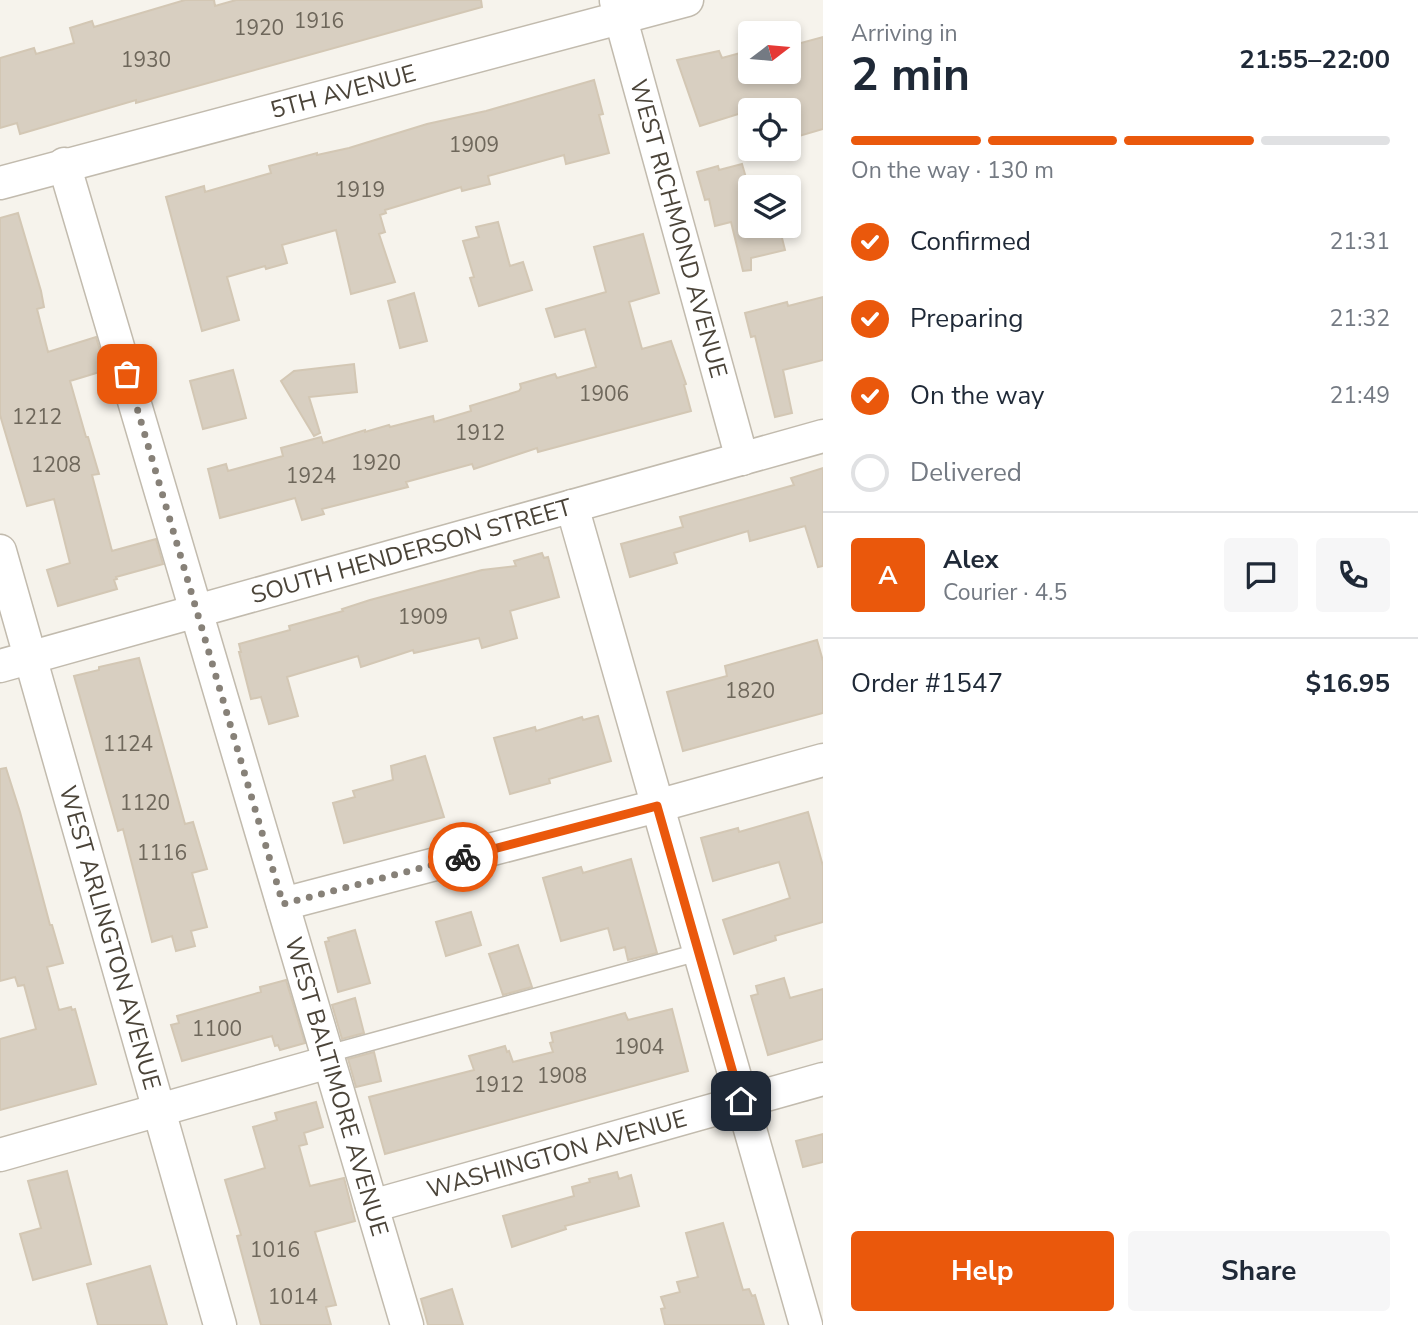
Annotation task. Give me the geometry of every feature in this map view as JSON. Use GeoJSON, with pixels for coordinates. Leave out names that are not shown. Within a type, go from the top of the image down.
{"type":"FeatureCollection","features":[{"type":"Feature","properties":{"kind":"street","name":"5TH AVENUE"},"geometry":{"type":"LineString","coordinates":[[0,183],[618,9],[687,0]]}},
{"type":"Feature","properties":{"kind":"street","name":"WEST RICHMOND AVENUE"},"geometry":{"type":"LineString","coordinates":[[618,9],[742,458]]}},
{"type":"Feature","properties":{"kind":"street","name":"WEST BALTIMORE AVENUE"},"geometry":{"type":"LineString","coordinates":[[64,164],[407,1325]]}},
{"type":"Feature","properties":{"kind":"street","name":"SOUTH HENDERSON STREET"},"geometry":{"type":"LineString","coordinates":[[0,666],[823,436]]}},
{"type":"Feature","properties":{"kind":"street"},"geometry":{"type":"LineString","coordinates":[[572,506],[806,1325]]}},
{"type":"Feature","properties":{"kind":"street","name":"WEST ARLINGTON AVENUE"},"geometry":{"type":"LineString","coordinates":[[0,551],[220,1325]]}},
{"type":"Feature","properties":{"kind":"street"},"geometry":{"type":"LineString","coordinates":[[283,904],[823,760]]}},
{"type":"Feature","properties":{"kind":"street"},"geometry":{"type":"LineString","coordinates":[[0,1155],[328,1058]]}},
{"type":"Feature","properties":{"kind":"street","name":"WASHINGTON AVENUE"},"geometry":{"type":"LineString","coordinates":[[372,1206],[823,1079]]}},
{"type":"Feature","properties":{"kind":"lane"},"geometry":{"type":"LineString","coordinates":[[328,1058],[699,952]]}},
{"type":"Feature","properties":{"kind":"building"},"geometry":{"type":"Polygon","coordinates":[[[185,0],[214,0],[215,6],[236,0],[481,0],[482,7],[20,134],[17,123],[0,128],[0,58],[34,48],[36,54],[74,43],[70,28],[92,21],[94,27],[185,0]]]}},
{"type":"Feature","properties":{"kind":"building"},"geometry":{"type":"Polygon","coordinates":[[[823,37],[823,129],[801,135],[801,98],[738,98],[738,114],[700,126],[677,60],[719,51],[722,58],[738,54],[738,84],[802,84],[802,43],[823,37]]]}},
{"type":"Feature","properties":{"kind":"building"},"geometry":{"type":"Polygon","coordinates":[[[594,80],[603,114],[599,115],[609,153],[566,164],[564,155],[488,176],[490,184],[462,191],[461,187],[385,210],[386,213],[380,215],[385,232],[379,234],[395,282],[351,294],[336,230],[282,245],[287,263],[227,277],[239,320],[202,331],[166,197],[204,186],[205,192],[271,173],[269,166],[317,153],[349,148],[427,124],[486,111],[594,80]]]}},
{"type":"Feature","properties":{"kind":"building"},"geometry":{"type":"Polygon","coordinates":[[[742,164],[745,175],[738,175],[738,238],[782,238],[785,250],[751,258],[751,270],[743,271],[731,222],[715,226],[709,199],[705,200],[697,172],[718,166],[719,170],[742,164]]]}},
{"type":"Feature","properties":{"kind":"building"},"geometry":{"type":"Polygon","coordinates":[[[18,213],[41,291],[44,307],[37,309],[48,352],[96,337],[106,370],[70,381],[99,474],[92,475],[112,551],[156,539],[163,564],[116,577],[114,580],[117,589],[58,606],[47,570],[70,563],[54,499],[27,506],[0,415],[0,218],[18,213]]]}},
{"type":"Feature","properties":{"kind":"building"},"geometry":{"type":"Polygon","coordinates":[[[498,222],[510,266],[523,262],[532,290],[479,306],[463,241],[479,237],[476,227],[498,222]]]}},
{"type":"Feature","properties":{"kind":"building"},"geometry":{"type":"Polygon","coordinates":[[[643,234],[659,293],[629,302],[642,349],[671,341],[686,384],[684,385],[691,411],[538,452],[537,448],[474,469],[472,464],[406,482],[408,487],[322,509],[324,514],[302,520],[295,498],[220,518],[208,469],[226,464],[228,471],[283,456],[281,448],[321,437],[323,443],[365,430],[389,425],[390,427],[433,416],[434,422],[471,411],[470,406],[519,391],[520,384],[555,374],[557,378],[596,367],[585,329],[555,337],[546,309],[606,292],[594,247],[643,234]]]}},
{"type":"Feature","properties":{"kind":"building"},"geometry":{"type":"Polygon","coordinates":[[[414,293],[427,341],[400,348],[388,301],[414,293]]]}},
{"type":"Feature","properties":{"kind":"building"},"geometry":{"type":"Polygon","coordinates":[[[823,297],[823,360],[783,370],[792,413],[775,417],[755,336],[751,337],[745,313],[787,302],[788,306],[823,297]]]}},
{"type":"Feature","properties":{"kind":"building"},"geometry":{"type":"Polygon","coordinates":[[[354,364],[357,392],[309,397],[320,433],[314,436],[281,381],[294,371],[354,364]]]}},
{"type":"Feature","properties":{"kind":"building"},"geometry":{"type":"Polygon","coordinates":[[[233,370],[246,418],[203,429],[190,381],[233,370]]]}},
{"type":"Feature","properties":{"kind":"building"},"geometry":{"type":"Polygon","coordinates":[[[823,468],[823,566],[818,567],[805,526],[750,541],[748,531],[674,553],[677,563],[630,577],[621,544],[683,527],[680,517],[794,485],[791,478],[823,468]]]}},
{"type":"Feature","properties":{"kind":"building"},"geometry":{"type":"Polygon","coordinates":[[[542,553],[544,558],[548,557],[559,597],[510,611],[517,638],[482,648],[479,638],[414,653],[413,650],[361,667],[358,656],[287,677],[298,716],[269,724],[261,697],[251,699],[239,644],[290,630],[289,626],[343,611],[342,609],[370,600],[482,570],[516,566],[514,561],[542,553]]]}},
{"type":"Feature","properties":{"kind":"building"},"geometry":{"type":"Polygon","coordinates":[[[817,640],[823,661],[823,713],[683,751],[667,692],[727,676],[725,666],[817,640]]]}},
{"type":"Feature","properties":{"kind":"building"},"geometry":{"type":"Polygon","coordinates":[[[139,658],[185,824],[193,822],[207,869],[192,873],[207,927],[191,931],[195,946],[176,951],[172,936],[152,942],[123,829],[118,831],[74,676],[139,658]]]}},
{"type":"Feature","properties":{"kind":"building"},"geometry":{"type":"Polygon","coordinates":[[[598,716],[611,761],[549,779],[550,783],[510,794],[494,738],[535,727],[536,731],[582,717],[583,720],[598,716]]]}},
{"type":"Feature","properties":{"kind":"building"},"geometry":{"type":"Polygon","coordinates":[[[425,756],[444,817],[344,843],[333,803],[355,797],[353,791],[393,780],[391,766],[425,756]]]}},
{"type":"Feature","properties":{"kind":"building"},"geometry":{"type":"Polygon","coordinates":[[[6,768],[63,963],[47,967],[59,1010],[71,1007],[72,1010],[75,1009],[96,1084],[0,1110],[0,1039],[36,1029],[24,985],[18,986],[15,977],[0,981],[0,769],[6,768]]]}},
{"type":"Feature","properties":{"kind":"building"},"geometry":{"type":"Polygon","coordinates":[[[808,812],[823,866],[823,922],[775,936],[776,940],[734,954],[723,920],[790,898],[779,862],[713,881],[701,838],[738,828],[739,832],[808,812]]]}},
{"type":"Feature","properties":{"kind":"building"},"geometry":{"type":"Polygon","coordinates":[[[631,859],[657,953],[628,960],[625,947],[614,950],[608,928],[561,941],[543,878],[581,867],[583,873],[631,859]]]}},
{"type":"Feature","properties":{"kind":"building"},"geometry":{"type":"Polygon","coordinates":[[[471,912],[481,945],[446,956],[436,922],[471,912]]]}},
{"type":"Feature","properties":{"kind":"building"},"geometry":{"type":"Polygon","coordinates":[[[355,930],[370,983],[338,992],[325,942],[329,941],[328,938],[355,930]]]}},
{"type":"Feature","properties":{"kind":"building"},"geometry":{"type":"Polygon","coordinates":[[[518,945],[532,987],[503,995],[489,954],[518,945]]]}},
{"type":"Feature","properties":{"kind":"building"},"geometry":{"type":"Polygon","coordinates":[[[784,978],[790,998],[823,989],[823,1039],[768,1055],[751,996],[758,994],[756,986],[784,978]]]}},
{"type":"Feature","properties":{"kind":"building"},"geometry":{"type":"Polygon","coordinates":[[[286,980],[305,1043],[280,1050],[278,1045],[275,1046],[272,1036],[182,1061],[171,1025],[179,1023],[177,1016],[261,992],[260,987],[286,980]]]}},
{"type":"Feature","properties":{"kind":"building"},"geometry":{"type":"Polygon","coordinates":[[[355,998],[364,1033],[342,1039],[332,1005],[355,998]]]}},
{"type":"Feature","properties":{"kind":"building"},"geometry":{"type":"Polygon","coordinates":[[[672,1009],[688,1071],[385,1154],[369,1097],[474,1070],[469,1056],[505,1046],[513,1062],[553,1052],[551,1033],[625,1013],[628,1020],[672,1009]]]}},
{"type":"Feature","properties":{"kind":"building"},"geometry":{"type":"Polygon","coordinates":[[[374,1052],[381,1081],[356,1087],[348,1059],[374,1052]]]}},
{"type":"Feature","properties":{"kind":"building"},"geometry":{"type":"Polygon","coordinates":[[[316,1102],[323,1127],[304,1133],[307,1144],[299,1146],[310,1186],[344,1178],[355,1221],[315,1232],[336,1305],[326,1307],[331,1325],[261,1325],[237,1236],[241,1235],[225,1180],[265,1168],[253,1127],[277,1120],[275,1113],[316,1102]]]}},
{"type":"Feature","properties":{"kind":"building"},"geometry":{"type":"Polygon","coordinates":[[[823,1134],[823,1162],[803,1167],[796,1141],[823,1134]]]}},
{"type":"Feature","properties":{"kind":"building"},"geometry":{"type":"Polygon","coordinates":[[[67,1171],[91,1264],[33,1280],[20,1234],[41,1228],[28,1181],[67,1171]]]}},
{"type":"Feature","properties":{"kind":"building"},"geometry":{"type":"Polygon","coordinates":[[[617,1172],[619,1179],[631,1175],[639,1206],[565,1226],[566,1229],[512,1247],[503,1216],[574,1196],[572,1187],[590,1182],[589,1179],[617,1172]]]}},
{"type":"Feature","properties":{"kind":"building"},"geometry":{"type":"Polygon","coordinates":[[[723,1223],[743,1290],[749,1289],[752,1296],[755,1295],[764,1325],[665,1325],[661,1309],[665,1308],[661,1297],[680,1292],[677,1282],[698,1277],[686,1233],[723,1223]]]}},
{"type":"Feature","properties":{"kind":"building"},"geometry":{"type":"Polygon","coordinates":[[[150,1266],[167,1325],[98,1325],[87,1284],[150,1266]]]}},
{"type":"Feature","properties":{"kind":"building"},"geometry":{"type":"Polygon","coordinates":[[[452,1289],[463,1325],[428,1325],[421,1299],[452,1289]]]}},
{"type":"Feature","properties":{"kind":"way so far"},"geometry":{"type":"LineString","coordinates":[[127,374],[283,904],[463,857]]}},
{"type":"Feature","properties":{"kind":"route"},"geometry":{"type":"LineString","coordinates":[[463,857],[657,806],[741,1101]]}}]}
